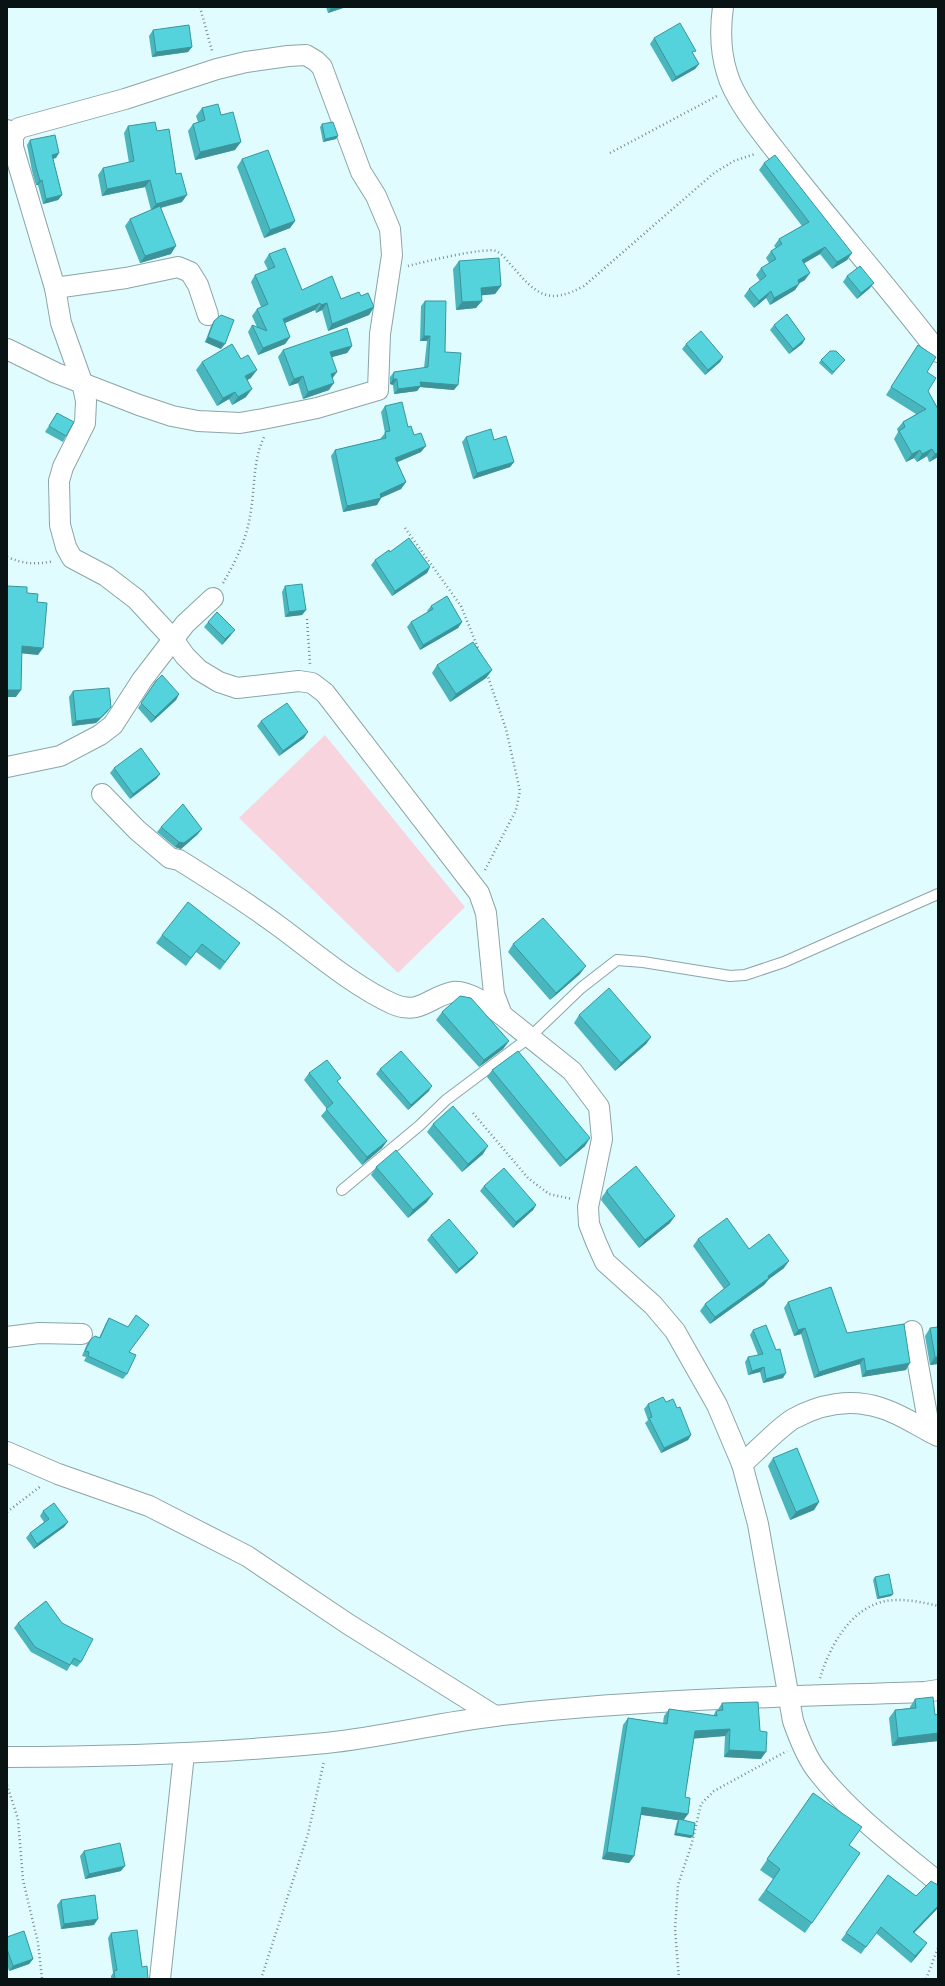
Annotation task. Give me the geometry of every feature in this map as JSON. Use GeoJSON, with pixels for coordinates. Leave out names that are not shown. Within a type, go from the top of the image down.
{"type":"FeatureCollection","features":[{"type":"Feature","properties":{"kind":"street"},"geometry":{"type":"LineString","coordinates":[[723,7],[721,24],[722,51],[727,74],[733,88],[775,149],[837,229],[892,294],[938,352]]}},
{"type":"Feature","properties":{"kind":"street"},"geometry":{"type":"LineString","coordinates":[[7,349],[56,373],[82,382],[138,405],[172,416],[198,421],[240,423],[317,408],[378,390],[380,334],[391,270],[392,255],[390,228],[376,196],[361,172],[322,67],[316,61],[306,56],[288,56],[217,69],[125,99],[20,128],[10,133],[55,288],[61,323],[82,382],[86,401],[85,423],[64,467],[58,487],[60,526],[66,547],[72,558],[106,576],[136,600],[173,639],[185,656],[199,670],[219,682],[237,688],[299,681],[312,683],[325,693],[479,893],[486,913],[494,994],[502,1015]]}},
{"type":"Feature","properties":{"kind":"street"},"geometry":{"type":"LineString","coordinates":[[55,288],[126,278],[178,267],[190,272],[198,285],[208,315]]}},
{"type":"Feature","properties":{"kind":"street"},"geometry":{"type":"LineString","coordinates":[[7,767],[60,756],[100,736],[113,725],[142,680],[185,624],[213,598]]}},
{"type":"Feature","properties":{"kind":"street"},"geometry":{"type":"LineString","coordinates":[[102,794],[137,830],[170,858],[179,860],[241,899],[328,963],[394,1005],[412,1010],[453,992],[463,993],[488,1005],[502,1015],[572,1071],[599,1107],[602,1139],[588,1207],[589,1224],[605,1262],[653,1305],[675,1331],[717,1405],[742,1464],[758,1524],[793,1721],[801,1744],[815,1767],[834,1791],[938,1882]]}},
{"type":"Feature","properties":{"kind":"street"},"geometry":{"type":"LineString","coordinates":[[912,1331],[934,1434]]}},
{"type":"Feature","properties":{"kind":"street"},"geometry":{"type":"LineString","coordinates":[[7,1337],[39,1333],[82,1334]]}},
{"type":"Feature","properties":{"kind":"street"},"geometry":{"type":"LineString","coordinates":[[742,1464],[792,1420],[820,1407],[848,1402],[881,1408],[898,1415],[934,1434]]}},
{"type":"Feature","properties":{"kind":"street"},"geometry":{"type":"LineString","coordinates":[[7,1452],[58,1474],[149,1506],[247,1556],[348,1624],[495,1716]]}},
{"type":"Feature","properties":{"kind":"street"},"geometry":{"type":"LineString","coordinates":[[7,1757],[88,1757],[184,1754],[328,1743],[495,1716],[641,1703],[789,1696],[924,1692],[938,1690]]}},
{"type":"Feature","properties":{"kind":"street"},"geometry":{"type":"LineString","coordinates":[[160,1979],[184,1754]]}},
{"type":"Feature","properties":{"kind":"lane"},"geometry":{"type":"LineString","coordinates":[[342,1190],[419,1126],[446,1100],[530,1037],[580,988],[617,960],[644,962],[730,976],[745,975],[784,962],[938,894]]}},
{"type":"Feature","properties":{"kind":"path"},"geometry":{"type":"LineString","coordinates":[[200,7],[217,69]]}},
{"type":"Feature","properties":{"kind":"path"},"geometry":{"type":"LineString","coordinates":[[610,153],[733,88]]}},
{"type":"Feature","properties":{"kind":"path"},"geometry":{"type":"LineString","coordinates":[[391,270],[482,251],[495,251],[503,256],[531,288],[543,294],[557,296],[570,293],[590,281],[714,173],[734,161],[775,149]]}},
{"type":"Feature","properties":{"kind":"path"},"geometry":{"type":"LineString","coordinates":[[213,598],[224,582],[245,536],[251,512],[256,466],[261,444],[276,416]]}},
{"type":"Feature","properties":{"kind":"path"},"geometry":{"type":"LineString","coordinates":[[405,528],[461,606],[480,654]]}},
{"type":"Feature","properties":{"kind":"path"},"geometry":{"type":"LineString","coordinates":[[7,558],[22,563],[38,564],[72,558]]}},
{"type":"Feature","properties":{"kind":"path"},"geometry":{"type":"LineString","coordinates":[[308,619],[312,683]]}},
{"type":"Feature","properties":{"kind":"path"},"geometry":{"type":"LineString","coordinates":[[479,893],[484,870],[516,810],[520,791],[506,729],[485,668]]}},
{"type":"Feature","properties":{"kind":"path"},"geometry":{"type":"LineString","coordinates":[[474,1113],[528,1178],[549,1194],[576,1200],[588,1207]]}},
{"type":"Feature","properties":{"kind":"path"},"geometry":{"type":"LineString","coordinates":[[7,1512],[58,1474]]}},
{"type":"Feature","properties":{"kind":"path"},"geometry":{"type":"LineString","coordinates":[[815,1696],[830,1653],[844,1628],[861,1612],[876,1604],[887,1601],[908,1601],[938,1606]]}},
{"type":"Feature","properties":{"kind":"path"},"geometry":{"type":"LineString","coordinates":[[261,1979],[308,1834],[328,1743]]}},
{"type":"Feature","properties":{"kind":"path"},"geometry":{"type":"LineString","coordinates":[[679,1979],[675,1929],[678,1885],[692,1843],[701,1804],[714,1791],[732,1780],[801,1744]]}},
{"type":"Feature","properties":{"kind":"path"},"geometry":{"type":"LineString","coordinates":[[7,1785],[18,1819],[23,1880],[38,1943],[42,1979]]}},
{"type":"Feature","properties":{"kind":"path"},"geometry":{"type":"LineString","coordinates":[[926,1979],[938,1948]]}},
{"type":"Feature","properties":{"kind":"shaded area"},"geometry":{"type":"Polygon","coordinates":[[[325,735],[465,907],[398,973],[239,818],[325,735]]]}},
{"type":"Feature","properties":{"kind":"building"},"geometry":{"type":"Polygon","coordinates":[[[680,23],[696,51],[692,52],[699,64],[676,77],[654,38],[680,23]]]}},
{"type":"Feature","properties":{"kind":"building"},"geometry":{"type":"Polygon","coordinates":[[[189,25],[192,47],[156,52],[153,30],[189,25]]]}},
{"type":"Feature","properties":{"kind":"building"},"geometry":{"type":"Polygon","coordinates":[[[218,104],[221,115],[233,112],[241,142],[200,152],[193,124],[205,120],[202,108],[218,104]]]}},
{"type":"Feature","properties":{"kind":"building"},"geometry":{"type":"Polygon","coordinates":[[[155,122],[157,131],[169,129],[176,174],[181,173],[187,195],[156,204],[150,180],[107,189],[103,168],[134,161],[128,126],[155,122]]]}},
{"type":"Feature","properties":{"kind":"building"},"geometry":{"type":"Polygon","coordinates":[[[333,122],[338,136],[325,139],[322,124],[333,122]]]}},
{"type":"Feature","properties":{"kind":"building"},"geometry":{"type":"Polygon","coordinates":[[[55,135],[59,153],[52,155],[62,195],[46,199],[42,180],[40,181],[36,167],[30,140],[55,135]]]}},
{"type":"Feature","properties":{"kind":"building"},"geometry":{"type":"Polygon","coordinates":[[[268,150],[295,221],[270,230],[242,159],[268,150]]]}},
{"type":"Feature","properties":{"kind":"building"},"geometry":{"type":"Polygon","coordinates":[[[775,155],[852,253],[837,262],[825,247],[802,260],[810,273],[798,280],[799,284],[774,298],[771,291],[759,301],[749,289],[766,276],[761,268],[776,259],[771,251],[782,244],[779,239],[809,222],[764,163],[775,155]]]}},
{"type":"Feature","properties":{"kind":"building"},"geometry":{"type":"Polygon","coordinates":[[[160,206],[176,246],[145,256],[130,219],[160,206]]]}},
{"type":"Feature","properties":{"kind":"building"},"geometry":{"type":"Polygon","coordinates":[[[285,248],[302,290],[332,276],[341,299],[359,292],[361,296],[368,293],[374,307],[332,324],[327,303],[321,305],[320,303],[283,319],[290,337],[263,348],[252,325],[267,331],[257,309],[268,304],[255,275],[275,267],[269,254],[285,248]]]}},
{"type":"Feature","properties":{"kind":"building"},"geometry":{"type":"Polygon","coordinates":[[[499,258],[501,286],[481,288],[482,301],[462,302],[459,261],[499,258]]]}},
{"type":"Feature","properties":{"kind":"building"},"geometry":{"type":"Polygon","coordinates":[[[860,266],[874,283],[861,293],[847,276],[860,266]]]}},
{"type":"Feature","properties":{"kind":"building"},"geometry":{"type":"Polygon","coordinates":[[[425,301],[446,301],[445,352],[461,353],[458,385],[420,382],[421,386],[398,389],[397,379],[393,379],[394,372],[428,367],[430,336],[424,336],[425,301]]]}},
{"type":"Feature","properties":{"kind":"building"},"geometry":{"type":"Polygon","coordinates":[[[787,314],[805,339],[793,349],[774,325],[787,314]]]}},
{"type":"Feature","properties":{"kind":"building"},"geometry":{"type":"Polygon","coordinates":[[[221,315],[234,320],[225,344],[208,337],[214,321],[221,315]]]}},
{"type":"Feature","properties":{"kind":"building"},"geometry":{"type":"Polygon","coordinates":[[[347,328],[352,346],[330,352],[337,372],[331,374],[334,383],[308,392],[303,376],[294,379],[283,350],[347,328]]]}},
{"type":"Feature","properties":{"kind":"building"},"geometry":{"type":"Polygon","coordinates":[[[701,331],[723,357],[708,370],[686,344],[701,331]]]}},
{"type":"Feature","properties":{"kind":"building"},"geometry":{"type":"Polygon","coordinates":[[[232,344],[241,359],[248,355],[257,370],[245,376],[252,389],[238,397],[235,392],[223,398],[202,362],[232,344]]]}},
{"type":"Feature","properties":{"kind":"building"},"geometry":{"type":"Polygon","coordinates":[[[918,345],[936,357],[927,372],[936,378],[928,391],[938,409],[938,453],[935,454],[932,449],[922,454],[920,450],[912,454],[899,431],[905,427],[903,422],[926,409],[891,387],[918,345]]]}},
{"type":"Feature","properties":{"kind":"building"},"geometry":{"type":"Polygon","coordinates":[[[830,351],[836,351],[845,360],[833,372],[821,360],[830,351]]]}},
{"type":"Feature","properties":{"kind":"building"},"geometry":{"type":"Polygon","coordinates":[[[402,402],[408,427],[411,426],[414,435],[421,433],[426,446],[395,458],[406,482],[380,494],[381,498],[347,506],[335,450],[386,438],[385,432],[390,431],[385,406],[402,402]]]}},
{"type":"Feature","properties":{"kind":"building"},"geometry":{"type":"Polygon","coordinates":[[[57,413],[74,422],[66,436],[49,426],[57,413]]]}},
{"type":"Feature","properties":{"kind":"building"},"geometry":{"type":"Polygon","coordinates":[[[491,429],[494,440],[506,436],[514,462],[477,473],[466,437],[491,429]]]}},
{"type":"Feature","properties":{"kind":"building"},"geometry":{"type":"Polygon","coordinates":[[[409,538],[430,567],[395,591],[375,560],[389,550],[390,552],[409,538]]]}},
{"type":"Feature","properties":{"kind":"building"},"geometry":{"type":"Polygon","coordinates":[[[302,584],[306,610],[289,612],[285,586],[302,584]]]}},
{"type":"Feature","properties":{"kind":"building"},"geometry":{"type":"Polygon","coordinates":[[[7,586],[27,587],[27,593],[38,594],[37,602],[47,603],[43,648],[22,646],[21,690],[7,690],[7,586]]]}},
{"type":"Feature","properties":{"kind":"building"},"geometry":{"type":"Polygon","coordinates":[[[447,596],[462,622],[423,645],[411,622],[433,609],[431,606],[447,596]]]}},
{"type":"Feature","properties":{"kind":"building"},"geometry":{"type":"Polygon","coordinates":[[[217,612],[235,630],[225,639],[208,622],[217,612]]]}},
{"type":"Feature","properties":{"kind":"building"},"geometry":{"type":"Polygon","coordinates":[[[473,642],[492,670],[456,694],[437,665],[473,642]]]}},
{"type":"Feature","properties":{"kind":"building"},"geometry":{"type":"Polygon","coordinates":[[[162,675],[179,694],[155,717],[141,703],[162,675]]]}},
{"type":"Feature","properties":{"kind":"building"},"geometry":{"type":"Polygon","coordinates":[[[109,688],[111,707],[100,718],[76,721],[73,691],[109,688]]]}},
{"type":"Feature","properties":{"kind":"building"},"geometry":{"type":"Polygon","coordinates":[[[287,703],[308,732],[283,751],[261,721],[287,703]]]}},
{"type":"Feature","properties":{"kind":"building"},"geometry":{"type":"Polygon","coordinates":[[[141,748],[160,774],[133,794],[114,768],[141,748]]]}},
{"type":"Feature","properties":{"kind":"building"},"geometry":{"type":"Polygon","coordinates":[[[183,804],[202,829],[184,843],[179,842],[161,827],[183,804]]]}},
{"type":"Feature","properties":{"kind":"building"},"geometry":{"type":"Polygon","coordinates":[[[188,902],[240,943],[225,962],[202,944],[191,958],[162,935],[188,902]]]}},
{"type":"Feature","properties":{"kind":"building"},"geometry":{"type":"Polygon","coordinates":[[[543,918],[586,966],[556,993],[513,944],[543,918]]]}},
{"type":"Feature","properties":{"kind":"building"},"geometry":{"type":"Polygon","coordinates":[[[609,988],[651,1037],[621,1063],[579,1015],[609,988]]]}},
{"type":"Feature","properties":{"kind":"building"},"geometry":{"type":"Polygon","coordinates":[[[460,996],[471,998],[509,1041],[484,1060],[442,1012],[460,996]]]}},
{"type":"Feature","properties":{"kind":"building"},"geometry":{"type":"Polygon","coordinates":[[[401,1051],[432,1086],[411,1105],[380,1069],[401,1051]]]}},
{"type":"Feature","properties":{"kind":"building"},"geometry":{"type":"Polygon","coordinates":[[[518,1051],[590,1138],[566,1160],[492,1070],[518,1051]]]}},
{"type":"Feature","properties":{"kind":"building"},"geometry":{"type":"Polygon","coordinates":[[[327,1060],[341,1078],[337,1081],[387,1141],[367,1157],[326,1109],[333,1103],[309,1073],[327,1060]]]}},
{"type":"Feature","properties":{"kind":"building"},"geometry":{"type":"Polygon","coordinates":[[[453,1106],[488,1146],[468,1164],[433,1124],[453,1106]]]}},
{"type":"Feature","properties":{"kind":"building"},"geometry":{"type":"Polygon","coordinates":[[[396,1150],[433,1194],[413,1210],[376,1167],[396,1150]]]}},
{"type":"Feature","properties":{"kind":"building"},"geometry":{"type":"Polygon","coordinates":[[[636,1166],[675,1216],[645,1240],[607,1192],[607,1190],[636,1166]]]}},
{"type":"Feature","properties":{"kind":"building"},"geometry":{"type":"Polygon","coordinates":[[[504,1168],[536,1205],[516,1222],[484,1186],[504,1168]]]}},
{"type":"Feature","properties":{"kind":"building"},"geometry":{"type":"Polygon","coordinates":[[[727,1218],[749,1249],[769,1234],[789,1261],[768,1276],[769,1278],[715,1317],[705,1304],[730,1284],[698,1239],[727,1218]]]}},
{"type":"Feature","properties":{"kind":"building"},"geometry":{"type":"Polygon","coordinates":[[[449,1219],[478,1253],[459,1269],[431,1235],[449,1219]]]}},
{"type":"Feature","properties":{"kind":"building"},"geometry":{"type":"Polygon","coordinates":[[[831,1287],[847,1333],[904,1324],[910,1363],[866,1371],[864,1358],[819,1372],[805,1328],[798,1330],[788,1302],[831,1287]]]}},
{"type":"Feature","properties":{"kind":"building"},"geometry":{"type":"Polygon","coordinates":[[[136,1315],[149,1325],[129,1352],[136,1355],[127,1374],[88,1356],[89,1352],[85,1351],[91,1339],[95,1336],[100,1338],[109,1318],[128,1327],[136,1315]]]}},
{"type":"Feature","properties":{"kind":"building"},"geometry":{"type":"Polygon","coordinates":[[[766,1325],[776,1350],[780,1349],[786,1373],[766,1379],[764,1367],[752,1371],[748,1357],[763,1354],[753,1330],[766,1325]]]}},
{"type":"Feature","properties":{"kind":"building"},"geometry":{"type":"Polygon","coordinates":[[[938,1327],[938,1357],[935,1357],[930,1328],[938,1327]]]}},
{"type":"Feature","properties":{"kind":"building"},"geometry":{"type":"Polygon","coordinates":[[[663,1397],[666,1402],[673,1399],[677,1408],[680,1407],[691,1435],[664,1448],[649,1418],[652,1417],[648,1404],[663,1397]]]}},
{"type":"Feature","properties":{"kind":"building"},"geometry":{"type":"Polygon","coordinates":[[[797,1448],[819,1502],[796,1512],[773,1458],[797,1448]]]}},
{"type":"Feature","properties":{"kind":"building"},"geometry":{"type":"Polygon","coordinates":[[[54,1503],[68,1522],[37,1544],[30,1533],[49,1519],[43,1511],[54,1503]]]}},
{"type":"Feature","properties":{"kind":"building"},"geometry":{"type":"Polygon","coordinates":[[[889,1574],[893,1594],[879,1597],[875,1577],[889,1574]]]}},
{"type":"Feature","properties":{"kind":"building"},"geometry":{"type":"Polygon","coordinates":[[[46,1601],[62,1623],[93,1639],[81,1662],[74,1658],[70,1665],[35,1647],[18,1623],[46,1601]]]}},
{"type":"Feature","properties":{"kind":"building"},"geometry":{"type":"Polygon","coordinates":[[[933,1697],[935,1715],[938,1714],[938,1733],[898,1738],[895,1710],[916,1708],[915,1699],[933,1697]]]}},
{"type":"Feature","properties":{"kind":"building"},"geometry":{"type":"Polygon","coordinates":[[[758,1702],[760,1731],[767,1732],[766,1752],[729,1750],[730,1729],[695,1731],[685,1797],[690,1798],[688,1814],[642,1807],[634,1856],[607,1852],[628,1718],[667,1724],[669,1709],[717,1716],[716,1711],[723,1710],[722,1703],[758,1702]]]}},
{"type":"Feature","properties":{"kind":"building"},"geometry":{"type":"Polygon","coordinates":[[[813,1793],[862,1827],[849,1845],[860,1853],[812,1923],[766,1890],[780,1869],[767,1859],[813,1793]]]}},
{"type":"Feature","properties":{"kind":"building"},"geometry":{"type":"Polygon","coordinates":[[[679,1819],[695,1823],[693,1836],[676,1833],[679,1819]]]}},
{"type":"Feature","properties":{"kind":"building"},"geometry":{"type":"Polygon","coordinates":[[[120,1843],[125,1866],[89,1874],[84,1851],[120,1843]]]}},
{"type":"Feature","properties":{"kind":"building"},"geometry":{"type":"Polygon","coordinates":[[[888,1875],[916,1896],[931,1881],[938,1885],[938,1906],[913,1932],[927,1943],[915,1956],[881,1927],[866,1947],[846,1933],[888,1875]]]}},
{"type":"Feature","properties":{"kind":"building"},"geometry":{"type":"Polygon","coordinates":[[[95,1895],[98,1919],[64,1924],[61,1900],[95,1895]]]}},
{"type":"Feature","properties":{"kind":"building"},"geometry":{"type":"Polygon","coordinates":[[[137,1930],[142,1967],[147,1966],[148,1979],[115,1979],[114,1971],[117,1970],[111,1933],[137,1930]]]}},
{"type":"Feature","properties":{"kind":"building"},"geometry":{"type":"Polygon","coordinates":[[[24,1931],[33,1959],[13,1966],[7,1949],[7,1937],[24,1931]]]}}]}
